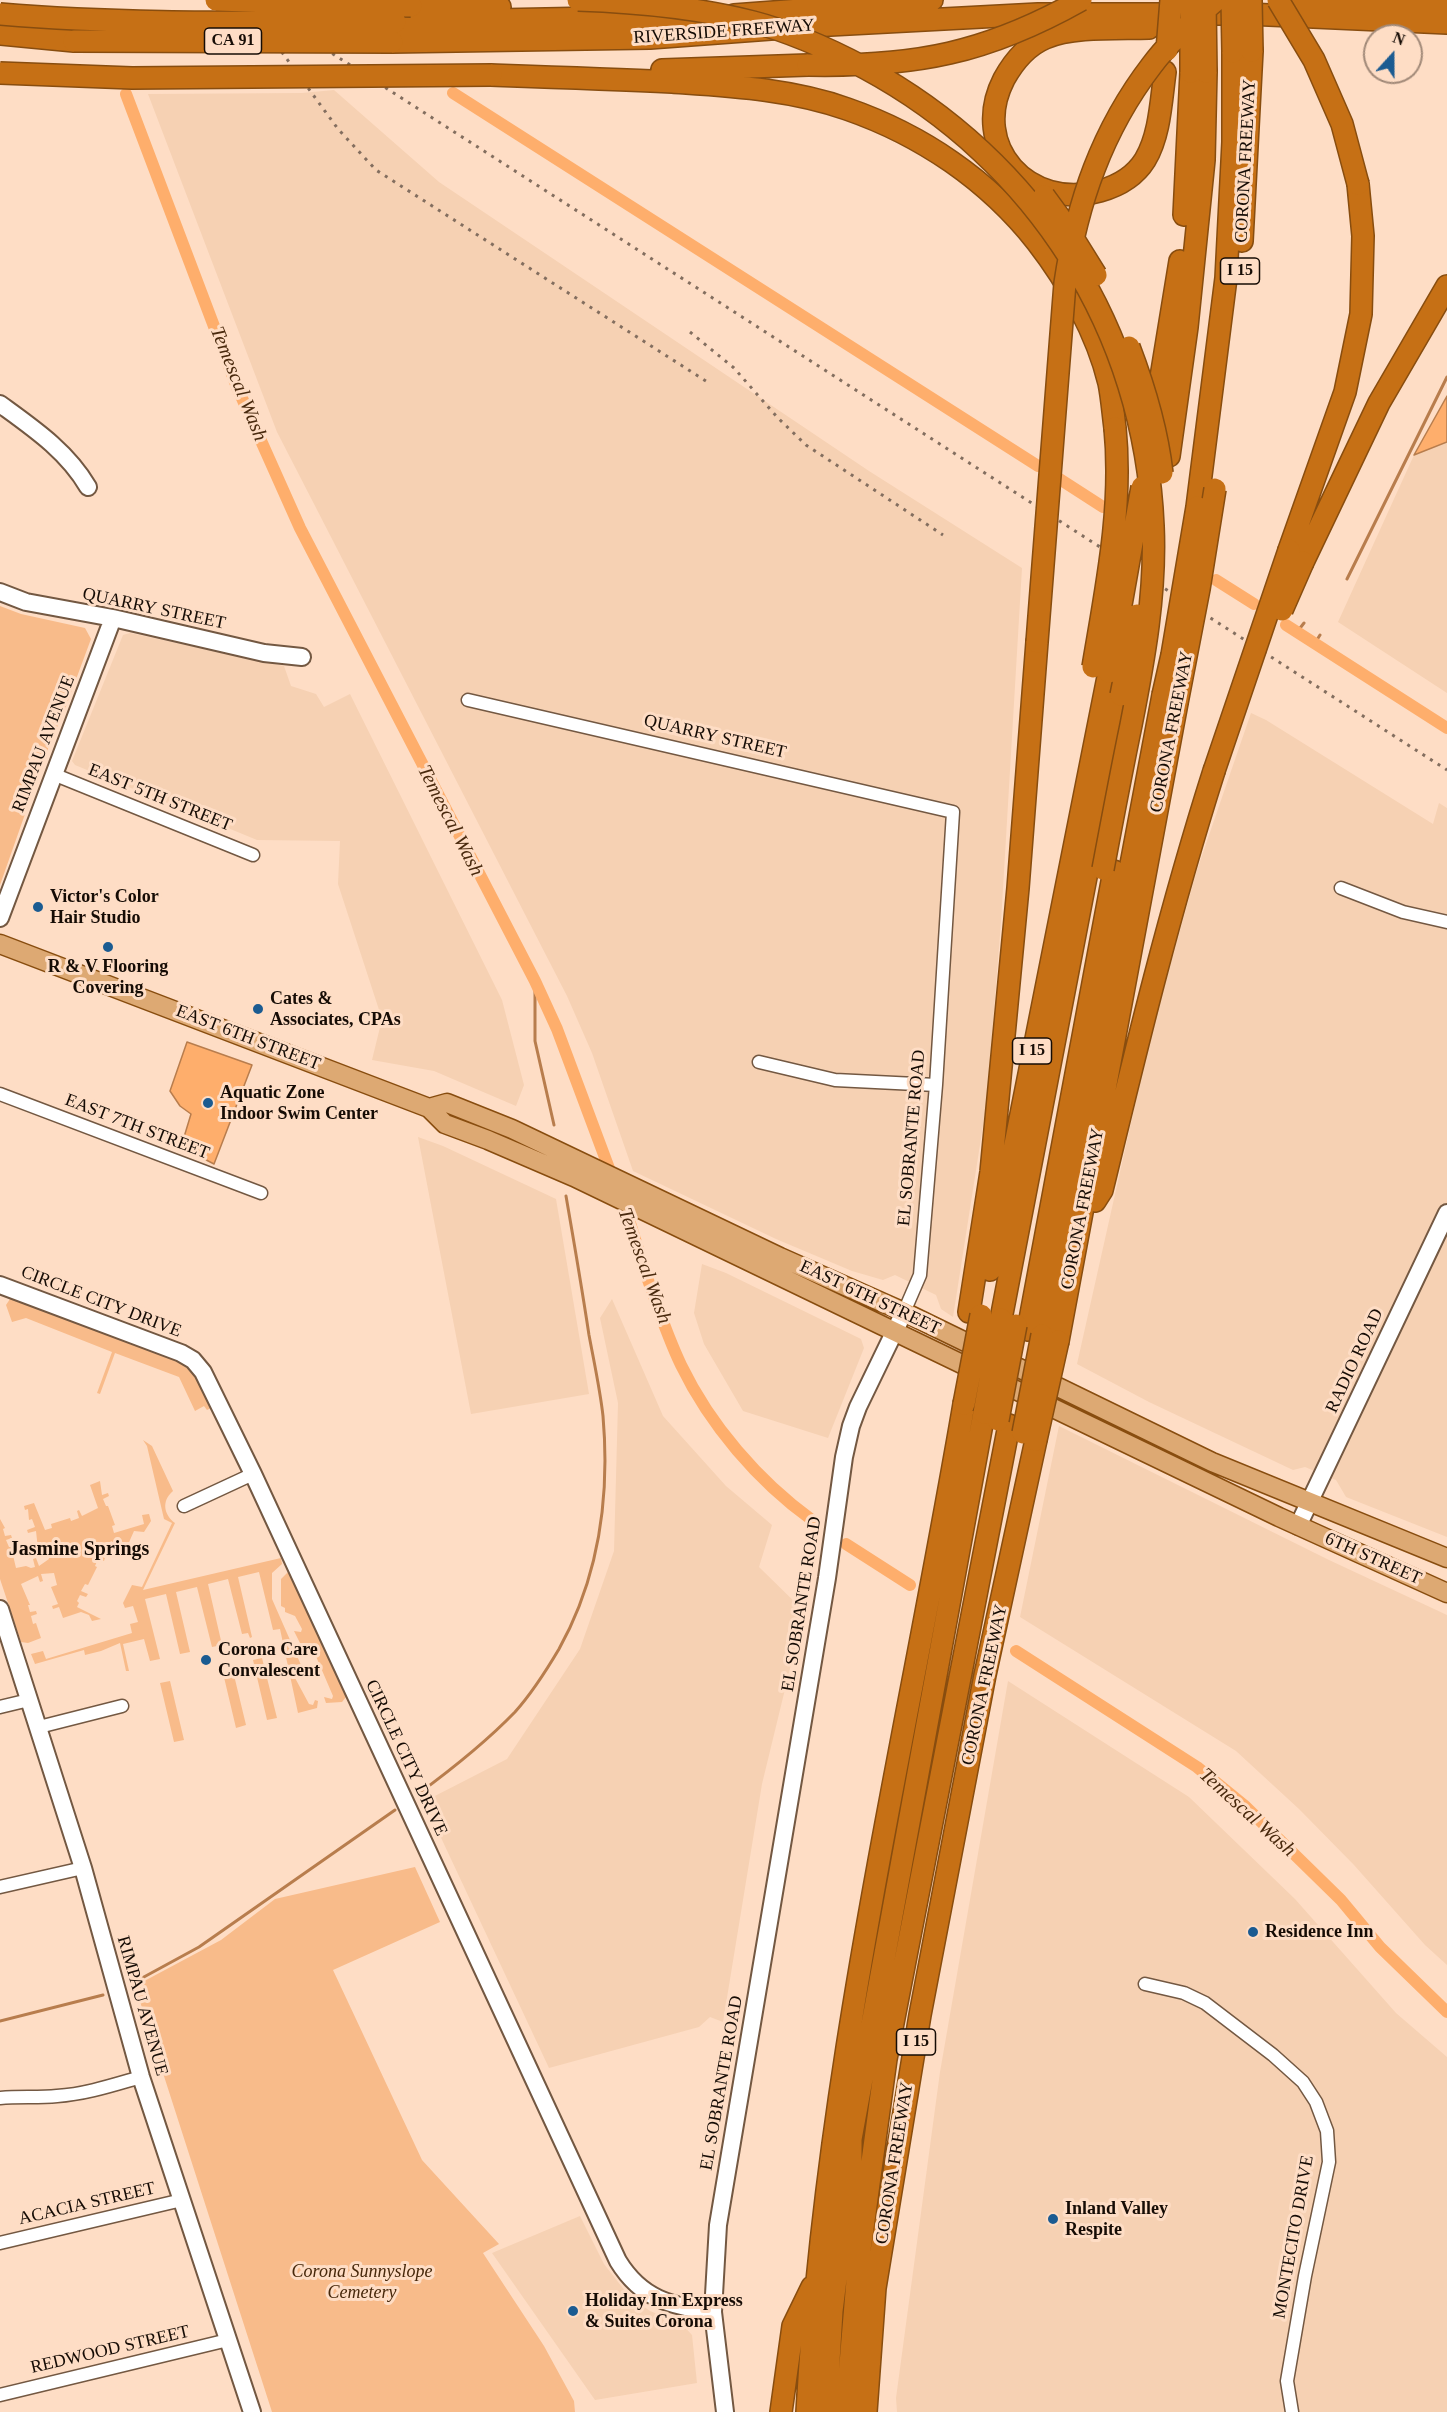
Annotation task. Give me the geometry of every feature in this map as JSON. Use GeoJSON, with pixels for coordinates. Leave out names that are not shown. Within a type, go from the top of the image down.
{"type":"FeatureCollection","features":[{"type":"Feature","properties":{"kind":"highway"},"geometry":{"type":"LineString","coordinates":[[216,0],[411,6],[614,8],[683,2]]}},
{"type":"Feature","properties":{"kind":"highway"},"geometry":{"type":"LineString","coordinates":[[578,0],[643,3],[753,22],[813,43],[881,77],[949,123],[1004,171],[1040,213],[1079,274],[1114,342],[1128,386],[1149,469],[1153,528],[1150,610],[1145,650],[1108,870]]}},
{"type":"Feature","properties":{"kind":"highway"},"geometry":{"type":"LineString","coordinates":[[706,0],[812,30],[840,42],[900,72],[987,137],[1043,195],[1064,222],[1092,267],[1121,326],[1142,380],[1158,436],[1168,537],[1163,615],[1158,650],[1108,870],[1014,1325],[1010,1426],[973,1574]]}},
{"type":"Feature","properties":{"kind":"highway"},"geometry":{"type":"LineString","coordinates":[[0,14],[65,19],[394,32],[746,15],[932,0]]}},
{"type":"Feature","properties":{"kind":"highway"},"geometry":{"type":"LineString","coordinates":[[0,73],[156,78],[491,75],[808,65],[862,66],[912,61],[958,52],[1015,33],[1081,0]]}},
{"type":"Feature","properties":{"kind":"highway"},"geometry":{"type":"LineString","coordinates":[[1171,0],[1165,72],[1160,112],[1154,140],[1144,162],[1128,179],[1095,192],[1056,194],[1044,191],[1021,178],[1005,158],[999,144],[994,116],[999,89],[1021,54],[1046,37],[1084,31],[1350,18]]}},
{"type":"Feature","properties":{"kind":"highway"},"geometry":{"type":"LineString","coordinates":[[1191,0],[1198,72]]}},
{"type":"Feature","properties":{"kind":"highway"},"geometry":{"type":"LineString","coordinates":[[826,2412],[832,2311],[862,2162],[881,2139],[964,1662],[973,1574],[1010,1426],[1014,1325],[1121,695],[1159,453],[1205,0]]}},
{"type":"Feature","properties":{"kind":"highway"},"geometry":{"type":"LineString","coordinates":[[1014,1325],[991,1172],[1018,888],[1065,283],[1072,235],[1086,187],[1103,145],[1125,103],[1152,64],[1185,28],[1216,0]]}},
{"type":"Feature","properties":{"kind":"highway"},"geometry":{"type":"LineString","coordinates":[[1014,1325],[1170,699],[1172,655],[1197,507],[1226,278],[1233,142],[1242,52],[1232,0]]}},
{"type":"Feature","properties":{"kind":"highway","name":"CORONA FREEWAY"},"geometry":{"type":"LineString","coordinates":[[807,2412],[825,2199],[852,2009],[923,1638],[973,1574],[964,1404],[970,1367],[964,1337],[1014,1325],[1081,1225],[1170,699],[1199,590],[1215,489],[1240,269],[1248,158],[1242,52],[1251,0]]}},
{"type":"Feature","properties":{"kind":"highway"},"geometry":{"type":"LineString","coordinates":[[1081,1225],[1101,1190],[1160,952],[1183,868],[1214,771],[1296,556],[1345,392],[1361,314],[1363,236],[1358,184],[1342,124],[1314,60],[1278,0]]}},
{"type":"Feature","properties":{"kind":"highway"},"geometry":{"type":"LineString","coordinates":[[1292,0],[1447,8]]}},
{"type":"Feature","properties":{"kind":"highway","name":"RIVERSIDE FREEWAY"},"geometry":{"type":"LineString","coordinates":[[0,34],[74,40],[394,32],[650,38],[811,26],[1038,14],[1246,14],[1447,23]]}},
{"type":"Feature","properties":{"kind":"highway"},"geometry":{"type":"LineString","coordinates":[[491,75],[633,80],[759,89],[845,108],[917,140],[958,165],[988,188],[1021,222],[1050,259],[1076,303],[1094,341],[1108,383],[1117,452],[1116,505],[1101,670]]}},
{"type":"Feature","properties":{"kind":"highway"},"geometry":{"type":"LineString","coordinates":[[1296,556],[1379,403],[1447,286]]}},
{"type":"Feature","properties":{"kind":"highway"},"geometry":{"type":"LineString","coordinates":[[1101,670],[1159,453]]}},
{"type":"Feature","properties":{"kind":"highway","name":"CORONA FREEWAY"},"geometry":{"type":"LineString","coordinates":[[866,2412],[875,2288],[920,2015],[973,1574],[1010,1426],[1029,1065],[1087,789],[1101,670]]}},
{"type":"Feature","properties":{"kind":"highway"},"geometry":{"type":"LineString","coordinates":[[846,2412],[859,2257],[862,2162],[851,2139],[964,1662]]}},
{"type":"Feature","properties":{"kind":"highway"},"geometry":{"type":"LineString","coordinates":[[782,2412],[793,2326],[817,2279]]}},
{"type":"Feature","properties":{"kind":"main road","name":"EAST 6TH STREET"},"geometry":{"type":"LineString","coordinates":[[0,944],[429,1108],[445,1124],[509,1148],[580,1180],[1298,1526]]}},
{"type":"Feature","properties":{"kind":"main road","name":"EAST 6TH STREET"},"geometry":{"type":"LineString","coordinates":[[429,1108],[447,1103],[512,1129],[780,1257],[904,1312],[1212,1462],[1309,1502]]}},
{"type":"Feature","properties":{"kind":"main road","name":"6TH STREET"},"geometry":{"type":"LineString","coordinates":[[1309,1502],[1447,1558]]}},
{"type":"Feature","properties":{"kind":"main road","name":"6TH STREET"},"geometry":{"type":"LineString","coordinates":[[1298,1526],[1447,1593]]}},
{"type":"Feature","properties":{"kind":"street"},"geometry":{"type":"LineString","coordinates":[[0,404],[62,453],[78,469],[88,487]]}},
{"type":"Feature","properties":{"kind":"street","name":"QUARRY STREET"},"geometry":{"type":"LineString","coordinates":[[0,592],[26,602],[91,616],[113,618],[264,653],[302,657]]}},
{"type":"Feature","properties":{"kind":"street","name":"RIMPAU AVENUE"},"geometry":{"type":"LineString","coordinates":[[0,918],[113,618]]}},
{"type":"Feature","properties":{"kind":"street","name":"QUARRY STREET"},"geometry":{"type":"LineString","coordinates":[[468,700],[953,812]]}},
{"type":"Feature","properties":{"kind":"street","name":"EAST 5TH STREET"},"geometry":{"type":"LineString","coordinates":[[53,774],[253,855]]}},
{"type":"Feature","properties":{"kind":"street","name":"EL SOBRANTE ROAD"},"geometry":{"type":"LineString","coordinates":[[725,2412],[713,2312],[718,2225],[827,1578],[844,1457],[858,1407],[920,1275],[936,1085],[953,812]]}},
{"type":"Feature","properties":{"kind":"street"},"geometry":{"type":"LineString","coordinates":[[1341,888],[1403,912],[1447,922]]}},
{"type":"Feature","properties":{"kind":"street"},"geometry":{"type":"LineString","coordinates":[[759,1062],[835,1080],[936,1085]]}},
{"type":"Feature","properties":{"kind":"street","name":"EAST 7TH STREET"},"geometry":{"type":"LineString","coordinates":[[0,1094],[261,1193]]}},
{"type":"Feature","properties":{"kind":"street","name":"RADIO ROAD"},"geometry":{"type":"LineString","coordinates":[[1298,1526],[1447,1213]]}},
{"type":"Feature","properties":{"kind":"street","name":"CIRCLE CITY DRIVE"},"geometry":{"type":"LineString","coordinates":[[0,1285],[181,1353],[193,1360],[203,1372],[254,1474],[618,2261],[632,2281],[650,2295],[672,2305],[713,2312]]}},
{"type":"Feature","properties":{"kind":"street"},"geometry":{"type":"LineString","coordinates":[[184,1506],[254,1474]]}},
{"type":"Feature","properties":{"kind":"street","name":"RIMPAU AVENUE"},"geometry":{"type":"LineString","coordinates":[[0,1609],[83,1868],[141,2077],[252,2412]]}},
{"type":"Feature","properties":{"kind":"street"},"geometry":{"type":"LineString","coordinates":[[0,1707],[29,1700]]}},
{"type":"Feature","properties":{"kind":"street"},"geometry":{"type":"LineString","coordinates":[[39,1727],[122,1706]]}},
{"type":"Feature","properties":{"kind":"street"},"geometry":{"type":"LineString","coordinates":[[0,1887],[83,1868]]}},
{"type":"Feature","properties":{"kind":"street","name":"MONTECITO DRIVE"},"geometry":{"type":"LineString","coordinates":[[1145,1984],[1184,1993],[1204,2003],[1266,2049],[1303,2082],[1316,2102],[1327,2130],[1329,2162],[1305,2276],[1287,2381],[1292,2412]]}},
{"type":"Feature","properties":{"kind":"street"},"geometry":{"type":"LineString","coordinates":[[0,2098],[55,2097],[94,2091],[141,2077]]}},
{"type":"Feature","properties":{"kind":"street","name":"ACACIA STREET"},"geometry":{"type":"LineString","coordinates":[[0,2243],[182,2200]]}},
{"type":"Feature","properties":{"kind":"street","name":"REDWOOD STREET"},"geometry":{"type":"LineString","coordinates":[[0,2395],[228,2340]]}},
{"type":"Feature","properties":{"kind":"shaded area"},"geometry":{"type":"Polygon","coordinates":[[[334,90],[439,182],[869,471],[1022,568],[1001,922],[987,1100],[953,1317],[941,1309],[936,1295],[895,1275],[883,1280],[852,1271],[776,1239],[633,1171],[592,1053],[567,996],[277,432],[148,94],[302,93],[334,90]]]}},
{"type":"Feature","properties":{"kind":"shaded area"},"geometry":{"type":"Polygon","coordinates":[[[1447,396],[1447,442],[1414,455],[1447,396]]]}},
{"type":"Feature","properties":{"kind":"shaded area"},"geometry":{"type":"Polygon","coordinates":[[[1447,442],[1447,693],[1338,622],[1414,455],[1447,442]]]}},
{"type":"Feature","properties":{"kind":"shaded area"},"geometry":{"type":"Polygon","coordinates":[[[130,633],[284,666],[291,686],[316,694],[324,707],[350,694],[502,1000],[524,1085],[516,1106],[434,1071],[372,1060],[382,1019],[338,884],[340,841],[257,840],[75,765],[72,761],[123,635],[130,633]]]}},
{"type":"Feature","properties":{"kind":"shaded area"},"geometry":{"type":"Polygon","coordinates":[[[1251,713],[1266,720],[1433,824],[1439,803],[1447,808],[1447,1537],[1346,1497],[1336,1480],[1305,1467],[1293,1470],[1149,1402],[1077,1364],[1150,1038],[1196,873],[1251,713]]]}},
{"type":"Feature","properties":{"kind":"shaded area","name":"Aquatic Zone Indoor Swim Center"},"geometry":{"type":"Polygon","coordinates":[[[187,1042],[252,1065],[214,1164],[181,1147],[191,1114],[180,1106],[170,1091],[187,1042]]]}},
{"type":"Feature","properties":{"kind":"shaded area"},"geometry":{"type":"Polygon","coordinates":[[[418,1137],[443,1146],[556,1199],[589,1394],[471,1414],[418,1137]]]}},
{"type":"Feature","properties":{"kind":"shaded area"},"geometry":{"type":"Polygon","coordinates":[[[702,1264],[726,1273],[861,1339],[864,1348],[828,1438],[743,1411],[704,1344],[694,1313],[702,1264]]]}},
{"type":"Feature","properties":{"kind":"shaded area"},"geometry":{"type":"Polygon","coordinates":[[[612,1299],[663,1416],[726,1486],[772,1525],[759,1567],[804,1611],[762,1784],[723,2022],[710,2017],[699,2027],[549,2068],[428,1810],[431,1798],[507,1759],[580,1649],[614,1551],[618,1403],[600,1318],[612,1299]]]}},
{"type":"Feature","properties":{"kind":"shaded area"},"geometry":{"type":"Polygon","coordinates":[[[1059,1426],[1329,1560],[1447,1615],[1447,1965],[1425,1945],[1354,1865],[1299,1809],[1236,1751],[1020,1617],[1059,1426]]]}},
{"type":"Feature","properties":{"kind":"shaded area"},"geometry":{"type":"Polygon","coordinates":[[[1008,1681],[1189,1797],[1295,1899],[1396,2013],[1447,2057],[1447,2412],[897,2412],[896,2398],[940,2072],[1008,1681]]]}},
{"type":"Feature","properties":{"kind":"shaded area"},"geometry":{"type":"Polygon","coordinates":[[[580,2216],[604,2264],[629,2296],[650,2311],[682,2324],[692,2335],[697,2383],[595,2400],[492,2253],[580,2216]]]}},
{"type":"Feature","properties":{"kind":"green space"},"geometry":{"type":"Polygon","coordinates":[[[0,606],[21,614],[85,628],[91,639],[49,746],[0,885],[0,606]]]}},
{"type":"Feature","properties":{"kind":"green space"},"geometry":{"type":"Polygon","coordinates":[[[13,1298],[178,1361],[194,1376],[211,1408],[207,1410],[204,1406],[195,1411],[179,1377],[115,1353],[100,1394],[97,1393],[112,1352],[26,1318],[12,1322],[6,1305],[13,1298]]]}},
{"type":"Feature","properties":{"kind":"green space"},"geometry":{"type":"Polygon","coordinates":[[[143,1440],[152,1446],[173,1491],[165,1503],[165,1508],[168,1516],[175,1523],[143,1590],[281,1558],[282,1564],[272,1573],[272,1599],[301,1665],[294,1676],[309,1704],[313,1705],[315,1700],[318,1701],[317,1708],[298,1713],[280,1629],[273,1630],[259,1572],[238,1577],[252,1637],[250,1638],[248,1633],[242,1634],[228,1579],[208,1584],[222,1645],[212,1647],[197,1587],[176,1592],[190,1652],[180,1654],[166,1594],[145,1599],[160,1659],[150,1661],[144,1639],[123,1644],[129,1671],[126,1671],[120,1643],[85,1655],[84,1650],[35,1664],[31,1654],[43,1651],[46,1659],[132,1633],[130,1624],[138,1622],[133,1606],[125,1608],[123,1603],[132,1585],[142,1587],[172,1523],[164,1519],[147,1446],[143,1440]]]}},
{"type":"Feature","properties":{"kind":"green space"},"geometry":{"type":"Polygon","coordinates":[[[100,1481],[102,1495],[108,1493],[109,1496],[103,1499],[115,1525],[112,1526],[114,1533],[144,1524],[142,1515],[149,1514],[151,1521],[144,1532],[134,1531],[126,1549],[111,1541],[106,1550],[103,1548],[99,1555],[105,1558],[104,1561],[98,1559],[95,1566],[97,1567],[88,1585],[85,1584],[81,1591],[88,1594],[86,1597],[80,1595],[77,1607],[101,1619],[92,1621],[89,1615],[81,1612],[63,1618],[59,1607],[53,1609],[52,1606],[58,1604],[51,1587],[57,1585],[54,1573],[41,1574],[43,1581],[40,1582],[38,1576],[21,1584],[30,1605],[28,1605],[30,1612],[36,1611],[37,1614],[31,1616],[41,1638],[28,1643],[21,1642],[0,1579],[0,1519],[5,1528],[3,1529],[5,1536],[11,1535],[12,1538],[6,1540],[11,1547],[16,1568],[35,1567],[33,1559],[36,1558],[39,1566],[49,1559],[45,1547],[38,1549],[36,1531],[28,1533],[27,1530],[35,1527],[32,1519],[29,1520],[28,1509],[25,1510],[24,1506],[34,1503],[45,1530],[52,1528],[51,1524],[70,1518],[71,1521],[79,1518],[77,1511],[79,1510],[82,1516],[98,1508],[90,1485],[100,1481]]]}},
{"type":"Feature","properties":{"kind":"green space"},"geometry":{"type":"Polygon","coordinates":[[[288,1572],[346,1697],[342,1702],[326,1703],[324,1697],[332,1699],[333,1696],[312,1647],[300,1643],[294,1631],[301,1632],[302,1629],[295,1616],[285,1612],[285,1608],[281,1606],[281,1579],[288,1572]]]}},
{"type":"Feature","properties":{"kind":"green space"},"geometry":{"type":"Polygon","coordinates":[[[262,1658],[277,1718],[267,1720],[253,1660],[262,1658]]]}},
{"type":"Feature","properties":{"kind":"green space"},"geometry":{"type":"Polygon","coordinates":[[[233,1671],[246,1725],[236,1728],[223,1673],[233,1671]]]}},
{"type":"Feature","properties":{"kind":"green space"},"geometry":{"type":"Polygon","coordinates":[[[170,1681],[184,1740],[174,1742],[160,1683],[170,1681]]]}},
{"type":"Feature","properties":{"kind":"green space","name":"Corona Sunnyslope Cemetery"},"geometry":{"type":"Polygon","coordinates":[[[415,1867],[440,1922],[333,1970],[422,2160],[499,2244],[483,2253],[544,2346],[574,2401],[575,2412],[272,2412],[135,1986],[221,1940],[275,1899],[415,1867]]]}},
{"type":"Feature","properties":{"kind":"waterway"},"geometry":{"type":"LineString","coordinates":[[453,93],[1038,466]]}},
{"type":"Feature","properties":{"kind":"waterway","name":"Temescal Wash"},"geometry":{"type":"LineString","coordinates":[[126,94],[237,387],[300,528],[535,981],[557,1029],[613,1179]]}},
{"type":"Feature","properties":{"kind":"waterway"},"geometry":{"type":"LineString","coordinates":[[1347,579],[1447,377]]}},
{"type":"Feature","properties":{"kind":"waterway"},"geometry":{"type":"LineString","coordinates":[[1058,478],[1103,507]]}},
{"type":"Feature","properties":{"kind":"waterway"},"geometry":{"type":"LineString","coordinates":[[1216,580],[1254,604]]}},
{"type":"Feature","properties":{"kind":"waterway"},"geometry":{"type":"LineString","coordinates":[[1297,632],[1304,623]]}},
{"type":"Feature","properties":{"kind":"waterway"},"geometry":{"type":"LineString","coordinates":[[1286,625],[1447,728]]}},
{"type":"Feature","properties":{"kind":"waterway"},"geometry":{"type":"LineString","coordinates":[[1315,643],[1320,635]]}},
{"type":"Feature","properties":{"kind":"waterway"},"geometry":{"type":"LineString","coordinates":[[535,981],[535,1041],[554,1125]]}},
{"type":"Feature","properties":{"kind":"waterway"},"geometry":{"type":"LineString","coordinates":[[418,1794],[480,1745],[515,1712],[527,1697],[559,1649],[573,1622],[592,1565],[603,1506],[605,1476],[603,1416],[566,1196]]}},
{"type":"Feature","properties":{"kind":"waterway","name":"Temescal Wash"},"geometry":{"type":"LineString","coordinates":[[621,1198],[663,1323],[676,1355],[706,1409],[754,1470],[812,1520]]}},
{"type":"Feature","properties":{"kind":"waterway","name":"Temescal Wash"},"geometry":{"type":"LineString","coordinates":[[846,1544],[910,1585]]}},
{"type":"Feature","properties":{"kind":"waterway","name":"Temescal Wash"},"geometry":{"type":"LineString","coordinates":[[1016,1651],[1197,1767],[1246,1807],[1341,1900],[1380,1947],[1447,2012]]}},
{"type":"Feature","properties":{"kind":"waterway"},"geometry":{"type":"LineString","coordinates":[[131,1984],[199,1947],[395,1810]]}},
{"type":"Feature","properties":{"kind":"waterway"},"geometry":{"type":"LineString","coordinates":[[0,2021],[103,1995]]}},
{"type":"Feature","properties":{"kind":"railway"},"geometry":{"type":"LineString","coordinates":[[232,0],[273,40],[338,129],[376,170],[709,383]]}},
{"type":"Feature","properties":{"kind":"railway"},"geometry":{"type":"LineString","coordinates":[[249,0],[1447,770]]}},
{"type":"Feature","properties":{"kind":"railway"},"geometry":{"type":"LineString","coordinates":[[690,332],[734,368],[778,418],[806,445],[943,535]]}},
{"type":"Feature","properties":{"kind":"place","name":"Victor's Color Hair Studio"},"geometry":{"type":"Point","coordinates":[38,907]}},
{"type":"Feature","properties":{"kind":"place","name":"R & V Flooring Covering"},"geometry":{"type":"Point","coordinates":[108,947]}},
{"type":"Feature","properties":{"kind":"place","name":"Cates & Associates, CPAs"},"geometry":{"type":"Point","coordinates":[258,1009]}},
{"type":"Feature","properties":{"kind":"place","name":"Aquatic Zone Indoor Swim Center"},"geometry":{"type":"Point","coordinates":[208,1103]}},
{"type":"Feature","properties":{"kind":"place","name":"Corona Care Convalescent"},"geometry":{"type":"Point","coordinates":[206,1660]}},
{"type":"Feature","properties":{"kind":"place","name":"Residence Inn"},"geometry":{"type":"Point","coordinates":[1253,1932]}},
{"type":"Feature","properties":{"kind":"place","name":"Inland Valley Respite"},"geometry":{"type":"Point","coordinates":[1053,2219]}},
{"type":"Feature","properties":{"kind":"place","name":"Holiday Inn Express & Suites Corona"},"geometry":{"type":"Point","coordinates":[573,2311]}},
{"type":"Feature","properties":{"kind":"district","name":"Jasmine Springs"},"geometry":{"type":"Point","coordinates":[79,1550]}}]}
